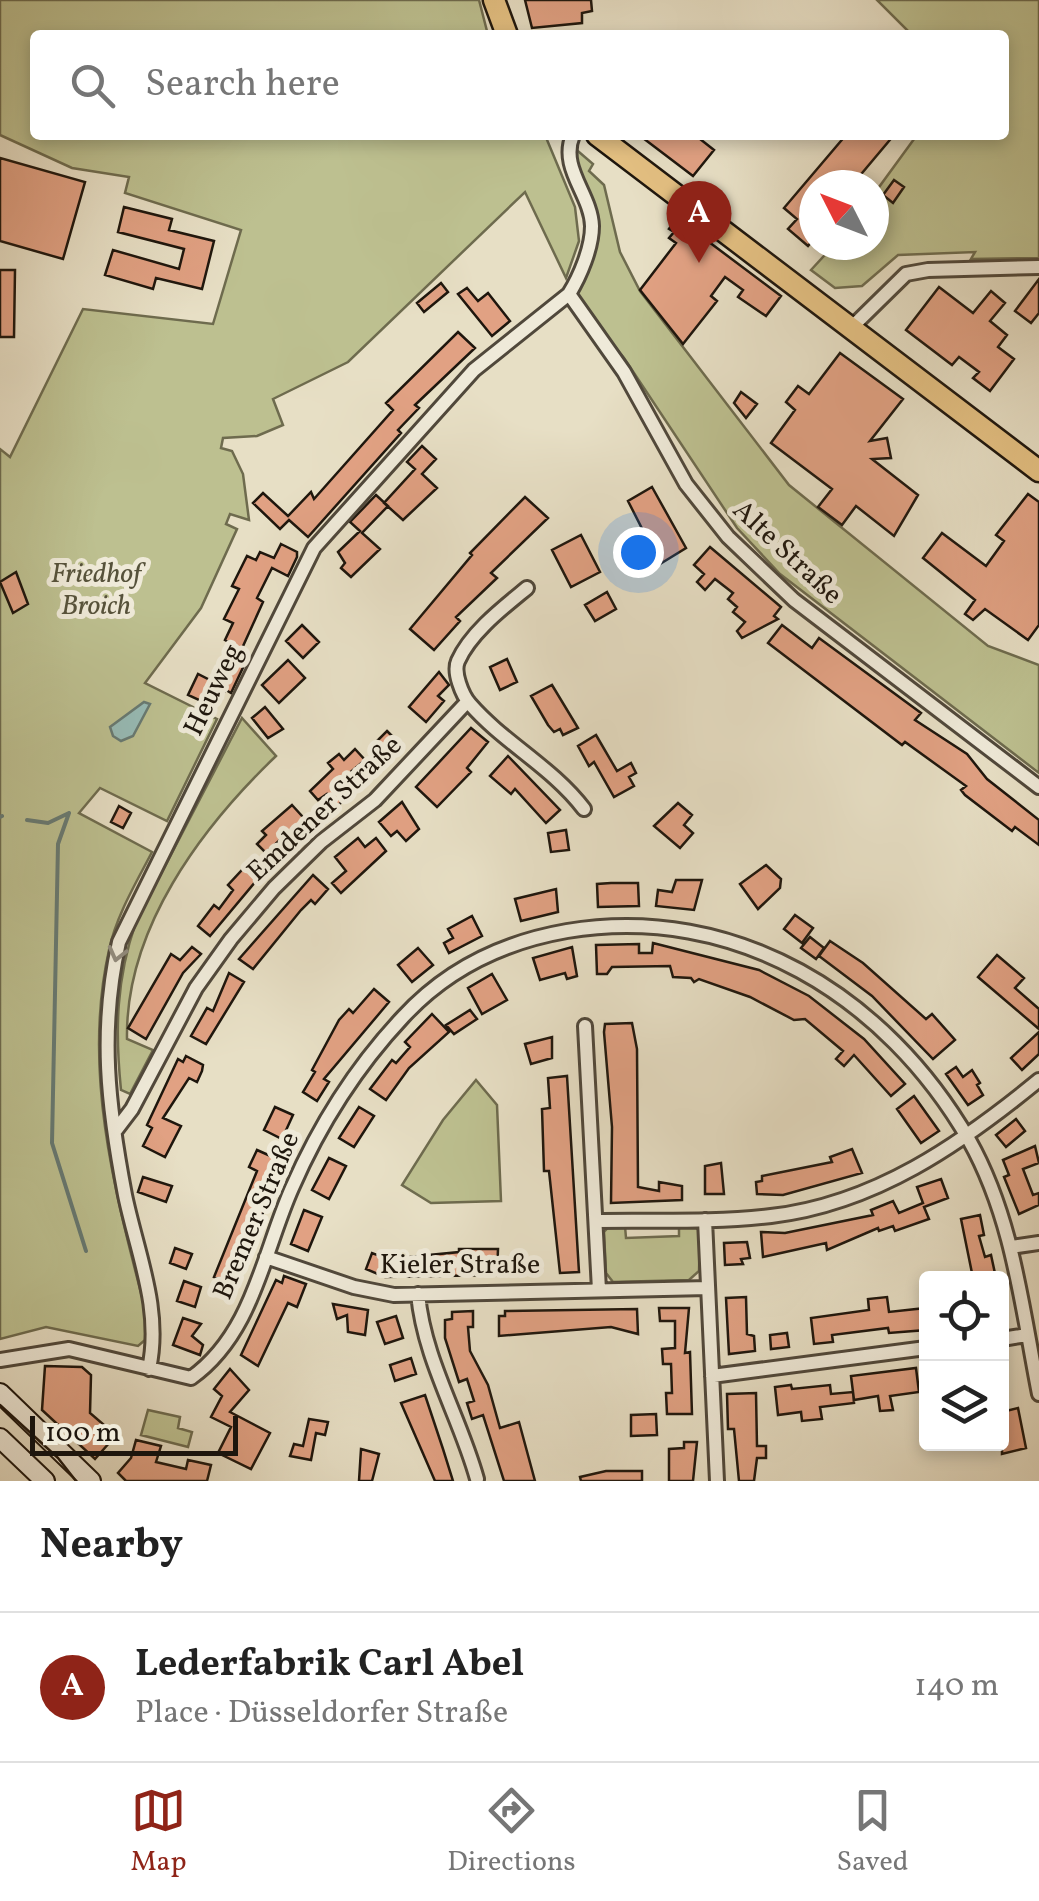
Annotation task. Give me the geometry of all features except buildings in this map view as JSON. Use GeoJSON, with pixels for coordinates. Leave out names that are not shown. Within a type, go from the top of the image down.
{"type":"FeatureCollection","features":[{"type":"Feature","properties":{"kind":"main road"},"geometry":{"type":"LineString","coordinates":[[494,0],[505,30]]}},
{"type":"Feature","properties":{"kind":"main road"},"geometry":{"type":"LineString","coordinates":[[604,140],[1039,471]]}},
{"type":"Feature","properties":{"kind":"main road"},"geometry":{"type":"LineString","coordinates":[[0,1393],[91,1481]]}},
{"type":"Feature","properties":{"kind":"main road"},"geometry":{"type":"LineString","coordinates":[[0,1438],[45,1481]]}},
{"type":"Feature","properties":{"kind":"street"},"geometry":{"type":"LineString","coordinates":[[569,294],[592,230],[568,154],[572,140]]}},
{"type":"Feature","properties":{"kind":"street"},"geometry":{"type":"LineString","coordinates":[[850,328],[906,274],[1039,268]]}},
{"type":"Feature","properties":{"kind":"street","name":"Alte Straße"},"geometry":{"type":"LineString","coordinates":[[569,294],[624,372],[686,484],[728,537],[794,600],[1039,787]]}},
{"type":"Feature","properties":{"kind":"street","name":"Heuweg"},"geometry":{"type":"LineString","coordinates":[[149,1369],[154,1344],[151,1300],[125,1194],[104,1053],[107,996],[119,942],[314,548],[474,370],[569,294]]}},
{"type":"Feature","properties":{"kind":"street"},"geometry":{"type":"LineString","coordinates":[[527,588],[498,613],[460,658],[458,676],[468,702],[565,784],[584,809]]}},
{"type":"Feature","properties":{"kind":"street","name":"Emdener Straße"},"geometry":{"type":"LineString","coordinates":[[116,1130],[132,1109],[196,988],[231,938],[274,888],[321,842],[375,800],[468,702]]}},
{"type":"Feature","properties":{"kind":"street","name":"Bremer Straße"},"geometry":{"type":"LineString","coordinates":[[0,1360],[69,1349],[191,1378],[205,1368],[244,1314],[292,1188],[326,1122],[364,1062],[436,985],[487,954],[530,937],[619,924],[652,924],[705,933],[782,959],[820,979],[893,1039],[968,1138],[992,1187],[1011,1248],[1039,1394]]}},
{"type":"Feature","properties":{"kind":"street"},"geometry":{"type":"LineString","coordinates":[[585,1026],[599,1290]]}},
{"type":"Feature","properties":{"kind":"street"},"geometry":{"type":"LineString","coordinates":[[596,1221],[771,1216],[859,1194],[968,1138],[1039,1080]]}},
{"type":"Feature","properties":{"kind":"street"},"geometry":{"type":"LineString","coordinates":[[704,1220],[717,1481]]}},
{"type":"Feature","properties":{"kind":"street"},"geometry":{"type":"LineString","coordinates":[[1011,1248],[1039,1243]]}},
{"type":"Feature","properties":{"kind":"street","name":"Kieler Straße"},"geometry":{"type":"LineString","coordinates":[[266,1257],[368,1291],[418,1294],[708,1288]]}},
{"type":"Feature","properties":{"kind":"street"},"geometry":{"type":"LineString","coordinates":[[418,1294],[420,1315],[444,1390],[478,1478]]}},
{"type":"Feature","properties":{"kind":"street"},"geometry":{"type":"LineString","coordinates":[[1009,1338],[1027,1336]]}},
{"type":"Feature","properties":{"kind":"street"},"geometry":{"type":"LineString","coordinates":[[712,1376],[919,1349]]}},
{"type":"Feature","properties":{"kind":"green space","name":"Friedhof Broich"},"geometry":{"type":"Polygon","coordinates":[[[0,0],[479,0],[487,30],[30,30],[30,140],[547,140],[575,207],[579,241],[566,278],[525,192],[348,362],[273,399],[283,425],[257,436],[223,438],[221,448],[232,451],[243,474],[249,520],[230,514],[226,524],[237,529],[201,608],[145,683],[217,719],[167,821],[100,788],[79,813],[152,852],[112,937],[101,997],[99,1043],[106,1136],[148,1320],[145,1340],[138,1346],[46,1327],[0,1339],[0,449],[10,457],[83,309],[213,324],[241,230],[125,193],[129,177],[72,168],[0,135],[0,0]]]}},
{"type":"Feature","properties":{"kind":"green space"},"geometry":{"type":"Polygon","coordinates":[[[877,0],[1039,0],[1039,258],[971,259],[975,252],[898,255],[862,286],[835,288],[811,270],[820,260],[889,260],[889,173],[913,140],[1009,140],[1009,30],[907,30],[877,0]]]}},
{"type":"Feature","properties":{"kind":"green space"},"geometry":{"type":"Polygon","coordinates":[[[572,146],[593,164],[589,171],[604,185],[620,252],[640,291],[789,485],[988,646],[1039,665],[1039,773],[780,574],[737,528],[624,358],[573,295],[595,230],[573,165],[572,146]]]}},
{"type":"Feature","properties":{"kind":"green space"},"geometry":{"type":"Polygon","coordinates":[[[242,718],[276,756],[195,848],[153,920],[130,998],[127,1039],[153,1050],[130,1094],[121,1090],[118,1047],[121,985],[129,943],[136,922],[242,718]]]}},
{"type":"Feature","properties":{"kind":"green space"},"geometry":{"type":"Polygon","coordinates":[[[476,1080],[497,1105],[501,1201],[431,1203],[402,1185],[443,1120],[476,1080]]]}},
{"type":"Feature","properties":{"kind":"green space"},"geometry":{"type":"Polygon","coordinates":[[[611,1224],[625,1226],[626,1238],[679,1236],[679,1224],[693,1225],[700,1231],[699,1271],[689,1280],[613,1282],[606,1273],[604,1232],[611,1224]]]}},
{"type":"Feature","properties":{"kind":"green space"},"geometry":{"type":"Polygon","coordinates":[[[148,1410],[180,1417],[178,1428],[192,1432],[188,1447],[141,1435],[148,1410]]]}},
{"type":"Feature","properties":{"kind":"water"},"geometry":{"type":"Polygon","coordinates":[[[144,702],[150,704],[133,736],[121,741],[113,736],[110,727],[144,702]]]}},
{"type":"Feature","properties":{"kind":"waterway"},"geometry":{"type":"LineString","coordinates":[[69,813],[58,844],[52,1143],[86,1251]]}},
{"type":"Feature","properties":{"kind":"waterway"},"geometry":{"type":"LineString","coordinates":[[27,820],[48,823],[69,813]]}},
{"type":"Feature","properties":{"kind":"tram line"},"geometry":{"type":"LineString","coordinates":[[0,1405],[58,1458],[76,1481]]}},
{"type":"Feature","properties":{"kind":"place","name":"Lederfabrik Carl Abel"},"geometry":{"type":"Point","coordinates":[699,263]}}]}
